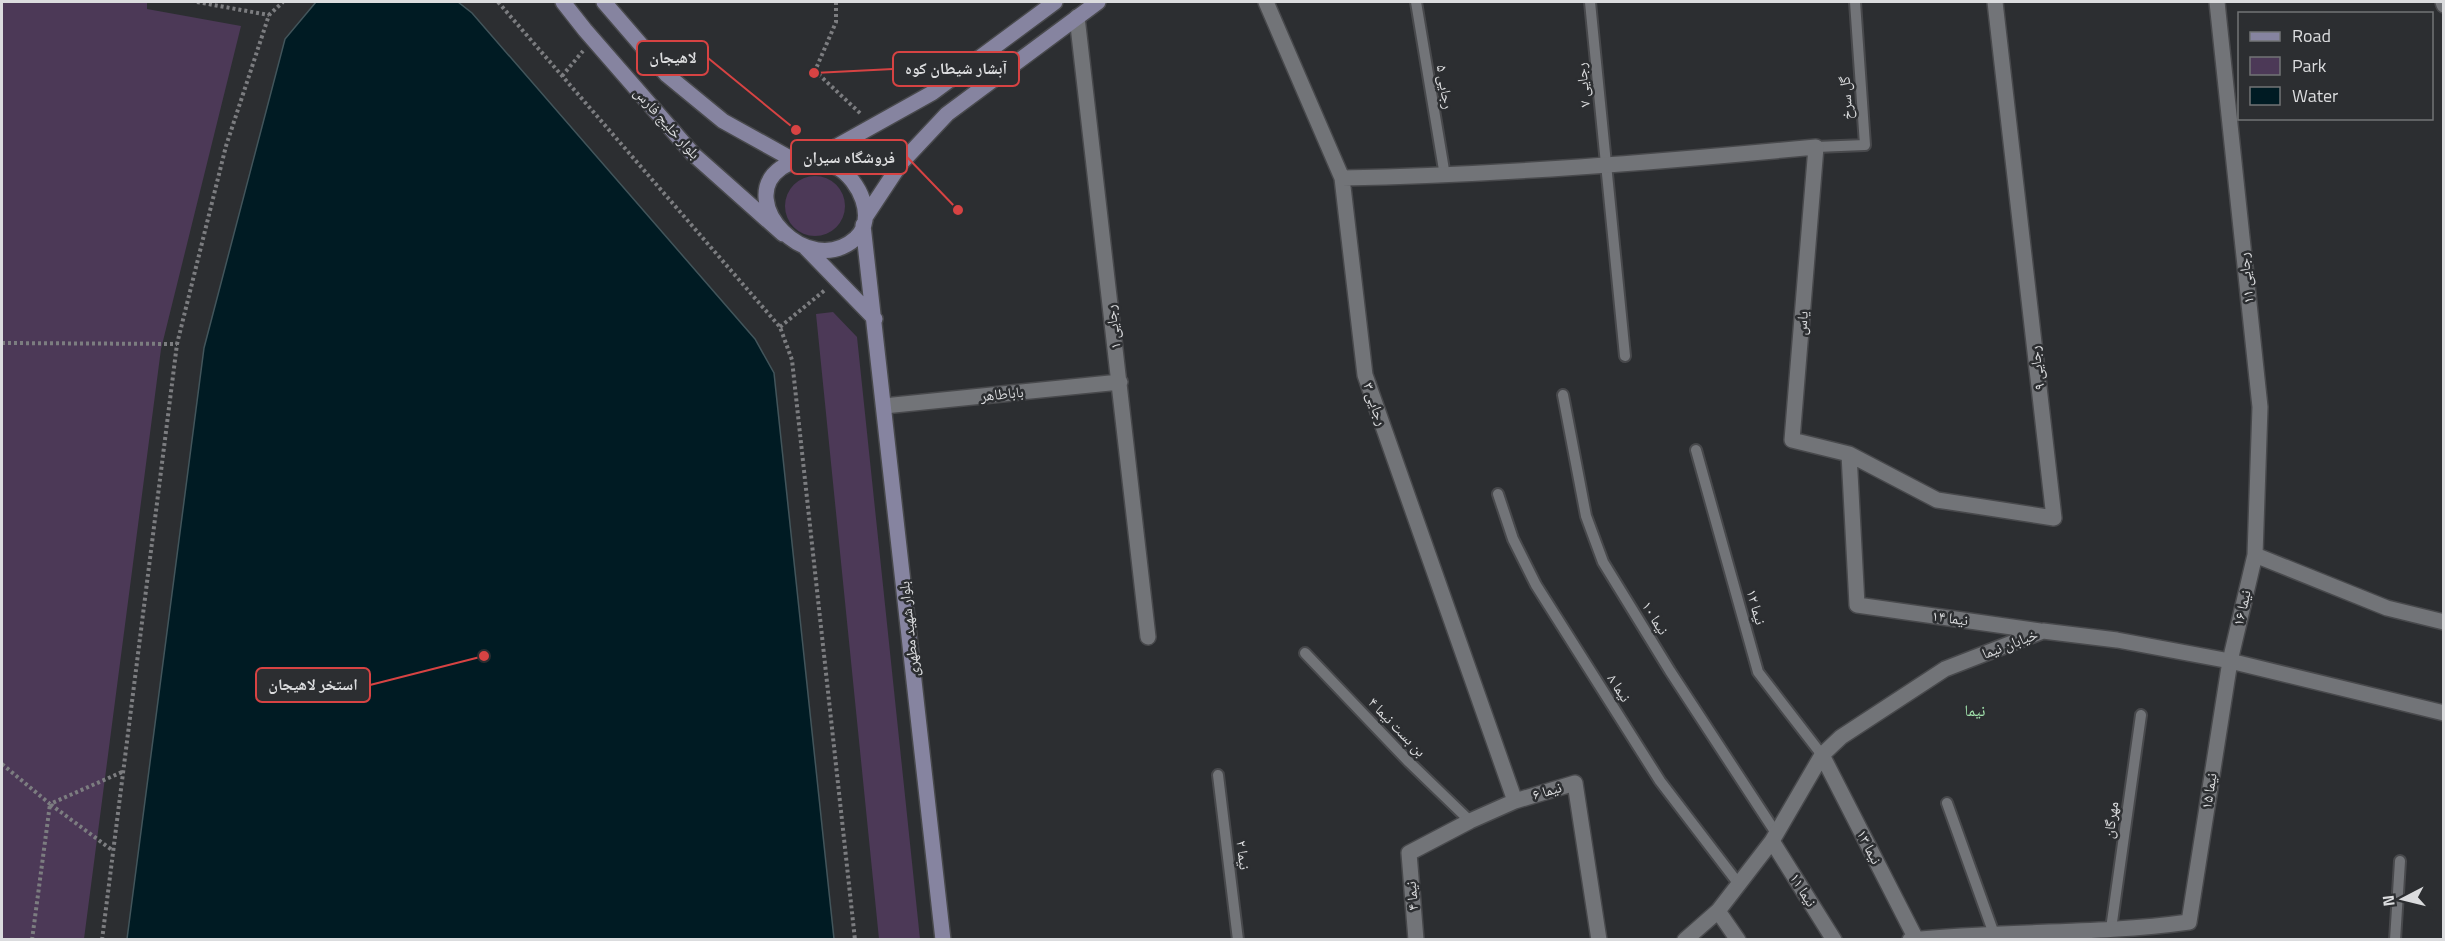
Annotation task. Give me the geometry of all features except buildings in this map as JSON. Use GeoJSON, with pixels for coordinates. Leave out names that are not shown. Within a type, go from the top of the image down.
{"type":"FeatureCollection","features":[{"type":"Feature","properties":{"kind":"main road","name":"بلوار خلیج فارس"},"geometry":{"type":"LineString","coordinates":[[563,2],[693,154],[783,234]]}},
{"type":"Feature","properties":{"kind":"main road"},"geometry":{"type":"LineString","coordinates":[[604,2],[667,75],[723,121],[804,161],[825,162],[849,176],[862,200],[865,221]]}},
{"type":"Feature","properties":{"kind":"main road"},"geometry":{"type":"LineString","coordinates":[[875,319],[806,248],[783,234],[775,223],[766,194],[770,178],[782,167],[804,161],[874,127],[932,93],[1055,2]]}},
{"type":"Feature","properties":{"kind":"main road"},"geometry":{"type":"LineString","coordinates":[[806,248],[835,248],[850,243],[862,232],[865,221],[901,163],[948,114],[1098,2]]}},
{"type":"Feature","properties":{"kind":"main road","name":"بلوار شهید مطهری"},"geometry":{"type":"LineString","coordinates":[[865,221],[943,939]]}},
{"type":"Feature","properties":{"kind":"street","name":"رجایی ۳"},"geometry":{"type":"LineString","coordinates":[[1266,2],[1342,178],[1365,375],[1515,801]]}},
{"type":"Feature","properties":{"kind":"street","name":"رجایی ۹"},"geometry":{"type":"LineString","coordinates":[[1849,454],[1937,500],[2054,518],[1995,2]]}},
{"type":"Feature","properties":{"kind":"street","name":"رجایی ۱۱"},"geometry":{"type":"LineString","coordinates":[[2217,2],[2260,407],[2255,555]]}},
{"type":"Feature","properties":{"kind":"street","name":"رجایی ۱"},"geometry":{"type":"LineString","coordinates":[[1077,17],[1148,637]]}},
{"type":"Feature","properties":{"kind":"street"},"geometry":{"type":"LineString","coordinates":[[1342,178],[1444,177],[1605,167],[1816,147]]}},
{"type":"Feature","properties":{"kind":"street","name":"یاس"},"geometry":{"type":"LineString","coordinates":[[1816,147],[1792,440],[1849,454]]}},
{"type":"Feature","properties":{"kind":"street","name":"باباطاهر"},"geometry":{"type":"LineString","coordinates":[[884,406],[1120,382]]}},
{"type":"Feature","properties":{"kind":"street","name":"نیما ۱۴"},"geometry":{"type":"LineString","coordinates":[[1849,454],[1857,605],[2043,631]]}},
{"type":"Feature","properties":{"kind":"street"},"geometry":{"type":"LineString","coordinates":[[2255,555],[2387,608],[2444,622]]}},
{"type":"Feature","properties":{"kind":"street","name":"نیما ۱۶"},"geometry":{"type":"LineString","coordinates":[[2230,661],[2255,555]]}},
{"type":"Feature","properties":{"kind":"street","name":"خیابان نیما"},"geometry":{"type":"LineString","coordinates":[[1685,939],[1718,911],[1774,837],[1822,755],[1858,723],[1945,669],[2043,631],[2117,640],[2230,661],[2444,713]]}},
{"type":"Feature","properties":{"kind":"street","name":"نیما ۱۵"},"geometry":{"type":"LineString","coordinates":[[2152,933],[2188,922],[2230,661]]}},
{"type":"Feature","properties":{"kind":"street","name":"نیما ۱۳"},"geometry":{"type":"LineString","coordinates":[[1822,755],[1916,939]]}},
{"type":"Feature","properties":{"kind":"street","name":"نیما ۶"},"geometry":{"type":"LineString","coordinates":[[1409,853],[1470,821],[1515,801],[1575,783],[1599,939]]}},
{"type":"Feature","properties":{"kind":"street","name":"نیما ۱۱"},"geometry":{"type":"LineString","coordinates":[[1774,837],[1834,939]]}},
{"type":"Feature","properties":{"kind":"street","name":"نیما ۴"},"geometry":{"type":"LineString","coordinates":[[1409,853],[1416,939]]}},
{"type":"Feature","properties":{"kind":"street"},"geometry":{"type":"LineString","coordinates":[[1718,911],[1738,939]]}},
{"type":"Feature","properties":{"kind":"street"},"geometry":{"type":"LineString","coordinates":[[1910,939],[1994,934],[2063,935],[2111,929],[2152,933]]}},
{"type":"Feature","properties":{"kind":"lane","name":"رجایی ۵"},"geometry":{"type":"LineString","coordinates":[[1416,2],[1444,177]]}},
{"type":"Feature","properties":{"kind":"lane","name":"رجایی ۷"},"geometry":{"type":"LineString","coordinates":[[1590,2],[1625,356]]}},
{"type":"Feature","properties":{"kind":"lane","name":"گل سرخ"},"geometry":{"type":"LineString","coordinates":[[1816,147],[1865,145],[1855,2]]}},
{"type":"Feature","properties":{"kind":"lane","name":"نیما ۱۰"},"geometry":{"type":"LineString","coordinates":[[1563,395],[1586,516],[1603,562],[1774,837]]}},
{"type":"Feature","properties":{"kind":"lane","name":"نیما ۱۲"},"geometry":{"type":"LineString","coordinates":[[1696,450],[1758,672],[1822,755]]}},
{"type":"Feature","properties":{"kind":"lane","name":"نیما ۸"},"geometry":{"type":"LineString","coordinates":[[1498,494],[1513,539],[1536,585],[1660,781],[1738,883]]}},
{"type":"Feature","properties":{"kind":"lane","name":"بن بست نیما ۴"},"geometry":{"type":"LineString","coordinates":[[1305,653],[1409,762],[1470,821]]}},
{"type":"Feature","properties":{"kind":"lane","name":"مهرگان"},"geometry":{"type":"LineString","coordinates":[[2111,929],[2141,715]]}},
{"type":"Feature","properties":{"kind":"lane","name":"نیما ۲"},"geometry":{"type":"LineString","coordinates":[[1218,775],[1238,939]]}},
{"type":"Feature","properties":{"kind":"lane"},"geometry":{"type":"LineString","coordinates":[[1947,803],[1994,934]]}},
{"type":"Feature","properties":{"kind":"lane"},"geometry":{"type":"LineString","coordinates":[[2395,939],[2400,861]]}},
{"type":"Feature","properties":{"kind":"path"},"geometry":{"type":"LineString","coordinates":[[197,2],[269,15]]}},
{"type":"Feature","properties":{"kind":"path"},"geometry":{"type":"LineString","coordinates":[[102,939],[177,344],[226,146],[269,15],[283,2]]}},
{"type":"Feature","properties":{"kind":"path"},"geometry":{"type":"LineString","coordinates":[[498,2],[780,327],[792,360],[855,939]]}},
{"type":"Feature","properties":{"kind":"path"},"geometry":{"type":"LineString","coordinates":[[836,2],[836,22],[815,71],[874,127]]}},
{"type":"Feature","properties":{"kind":"path"},"geometry":{"type":"LineString","coordinates":[[780,327],[837,280]]}},
{"type":"Feature","properties":{"kind":"path"},"geometry":{"type":"LineString","coordinates":[[2,343],[177,344]]}},
{"type":"Feature","properties":{"kind":"path"},"geometry":{"type":"LineString","coordinates":[[2,764],[50,804],[113,851]]}},
{"type":"Feature","properties":{"kind":"path"},"geometry":{"type":"LineString","coordinates":[[50,804],[123,771]]}},
{"type":"Feature","properties":{"kind":"path"},"geometry":{"type":"LineString","coordinates":[[32,939],[50,804]]}},
{"type":"Feature","properties":{"kind":"green space"},"geometry":{"type":"Polygon","coordinates":[[[2,2],[147,2],[147,9],[241,26],[161,349],[84,939],[2,939],[2,2]]]}},
{"type":"Feature","properties":{"kind":"green space"},"geometry":{"type":"Polygon","coordinates":[[[809,176],[821,176],[832,181],[840,189],[845,206],[843,218],[832,231],[821,236],[809,236],[798,231],[790,223],[785,212],[785,200],[790,189],[798,181],[809,176]]]}},
{"type":"Feature","properties":{"kind":"green space"},"geometry":{"type":"Polygon","coordinates":[[[833,312],[857,337],[920,939],[879,939],[816,314],[833,312]]]}},
{"type":"Feature","properties":{"kind":"water"},"geometry":{"type":"Polygon","coordinates":[[[316,2],[458,2],[472,13],[755,339],[774,373],[834,939],[127,939],[204,348],[285,39],[316,2]]]}},
{"type":"Feature","properties":{"kind":"place","name":"آبشار شیطان کوه"},"geometry":{"type":"Point","coordinates":[814,73]}},
{"type":"Feature","properties":{"kind":"place","name":"لاهيجان"},"geometry":{"type":"Point","coordinates":[796,130]}},
{"type":"Feature","properties":{"kind":"place","name":"فروشگاه سیران"},"geometry":{"type":"Point","coordinates":[958,210]}},
{"type":"Feature","properties":{"kind":"place","name":"استخر لاهیجان"},"geometry":{"type":"Point","coordinates":[484,656]}},
{"type":"Feature","properties":{"kind":"district","name":"نیما"},"geometry":{"type":"Point","coordinates":[1975,710]}}]}
